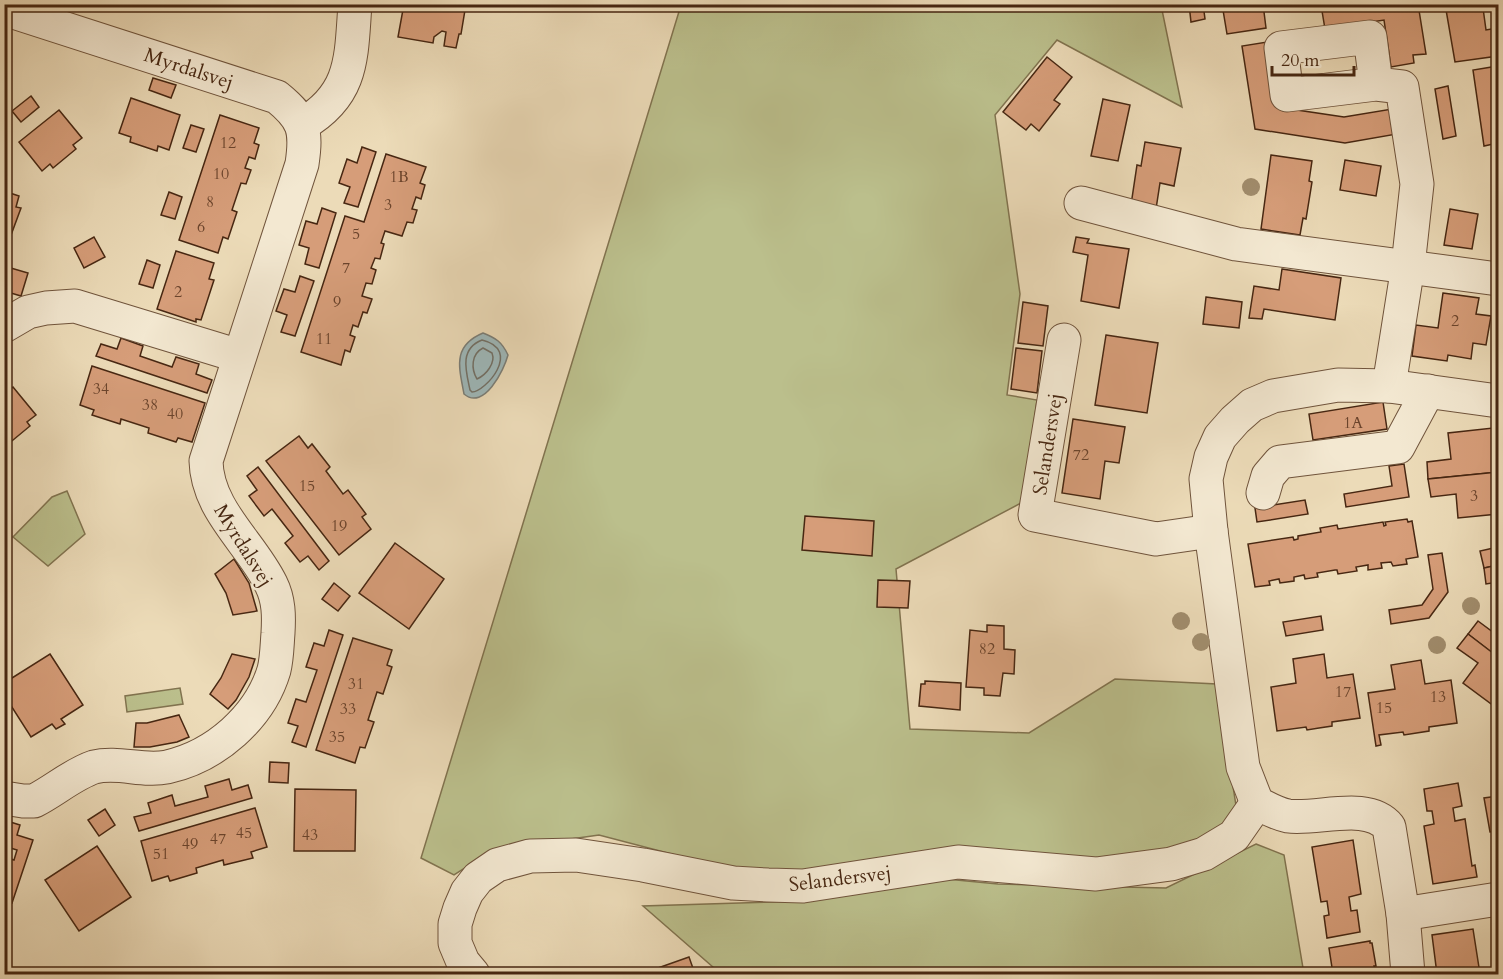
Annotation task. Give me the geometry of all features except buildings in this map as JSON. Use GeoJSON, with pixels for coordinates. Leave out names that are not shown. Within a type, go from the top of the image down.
{"type":"FeatureCollection","features":[{"type":"Feature","properties":{"kind":"street"},"geometry":{"type":"LineString","coordinates":[[303,124],[319,115],[330,104],[346,77],[351,61],[355,4]]}},
{"type":"Feature","properties":{"kind":"street","name":"Myrdalsvej"},"geometry":{"type":"LineString","coordinates":[[4,9],[277,97],[293,110],[303,124],[305,142],[302,164],[207,452],[206,473],[216,502],[271,584],[278,602],[279,616],[274,668],[266,690],[252,713],[238,729],[214,747],[194,757],[167,767],[108,765],[94,767],[34,801],[4,798]]}},
{"type":"Feature","properties":{"kind":"street"},"geometry":{"type":"LineString","coordinates":[[1376,84],[1402,87],[1417,184],[1408,266],[1389,386]]}},
{"type":"Feature","properties":{"kind":"street"},"geometry":{"type":"LineString","coordinates":[[1081,203],[1236,244],[1498,279]]}},
{"type":"Feature","properties":{"kind":"street"},"geometry":{"type":"LineString","coordinates":[[4,326],[28,312],[75,306],[239,356]]}},
{"type":"Feature","properties":{"kind":"street","name":"Selandersvej"},"geometry":{"type":"LineString","coordinates":[[1064,340],[1035,515],[1156,539],[1210,531]]}},
{"type":"Feature","properties":{"kind":"street"},"geometry":{"type":"LineString","coordinates":[[1407,975],[1402,914],[1389,827],[1383,819],[1367,814],[1288,816],[1257,803],[1243,767],[1210,531],[1206,479],[1211,457],[1220,437],[1252,405],[1273,396],[1338,385],[1389,386],[1498,401]]}},
{"type":"Feature","properties":{"kind":"street"},"geometry":{"type":"LineString","coordinates":[[1263,494],[1268,476],[1280,462],[1398,447],[1428,391]]}},
{"type":"Feature","properties":{"kind":"street","name":"Selandersvej"},"geometry":{"type":"LineString","coordinates":[[473,975],[463,962],[454,943],[455,924],[460,908],[478,878],[497,865],[530,856],[576,855],[644,865],[733,883],[768,885],[803,886],[958,862],[1096,874],[1171,864],[1204,854],[1234,836],[1257,803]]}},
{"type":"Feature","properties":{"kind":"street"},"geometry":{"type":"LineString","coordinates":[[1402,914],[1498,899]]}},
{"type":"Feature","properties":{"kind":"green space"},"geometry":{"type":"Polygon","coordinates":[[[681,5],[1161,5],[1182,107],[1057,40],[995,115],[1020,294],[1007,395],[1037,400],[1023,502],[896,569],[910,729],[1029,733],[1115,679],[1217,684],[1237,812],[1229,826],[1160,856],[748,874],[599,835],[493,850],[454,875],[421,858],[681,5]]]}},
{"type":"Feature","properties":{"kind":"green space"},"geometry":{"type":"Polygon","coordinates":[[[67,491],[85,534],[48,566],[13,537],[52,497],[67,491]]]}},
{"type":"Feature","properties":{"kind":"green space"},"geometry":{"type":"Polygon","coordinates":[[[180,688],[183,704],[127,712],[125,696],[180,688]]]}},
{"type":"Feature","properties":{"kind":"green space"},"geometry":{"type":"Polygon","coordinates":[[[1256,844],[1284,855],[1304,974],[721,974],[643,906],[803,901],[946,879],[998,884],[1166,888],[1256,844]]]}},
{"type":"Feature","properties":{"kind":"water"},"geometry":{"type":"Polygon","coordinates":[[[483,333],[498,341],[508,355],[498,378],[486,393],[471,398],[464,394],[460,375],[460,358],[466,344],[483,333]]]}}]}
